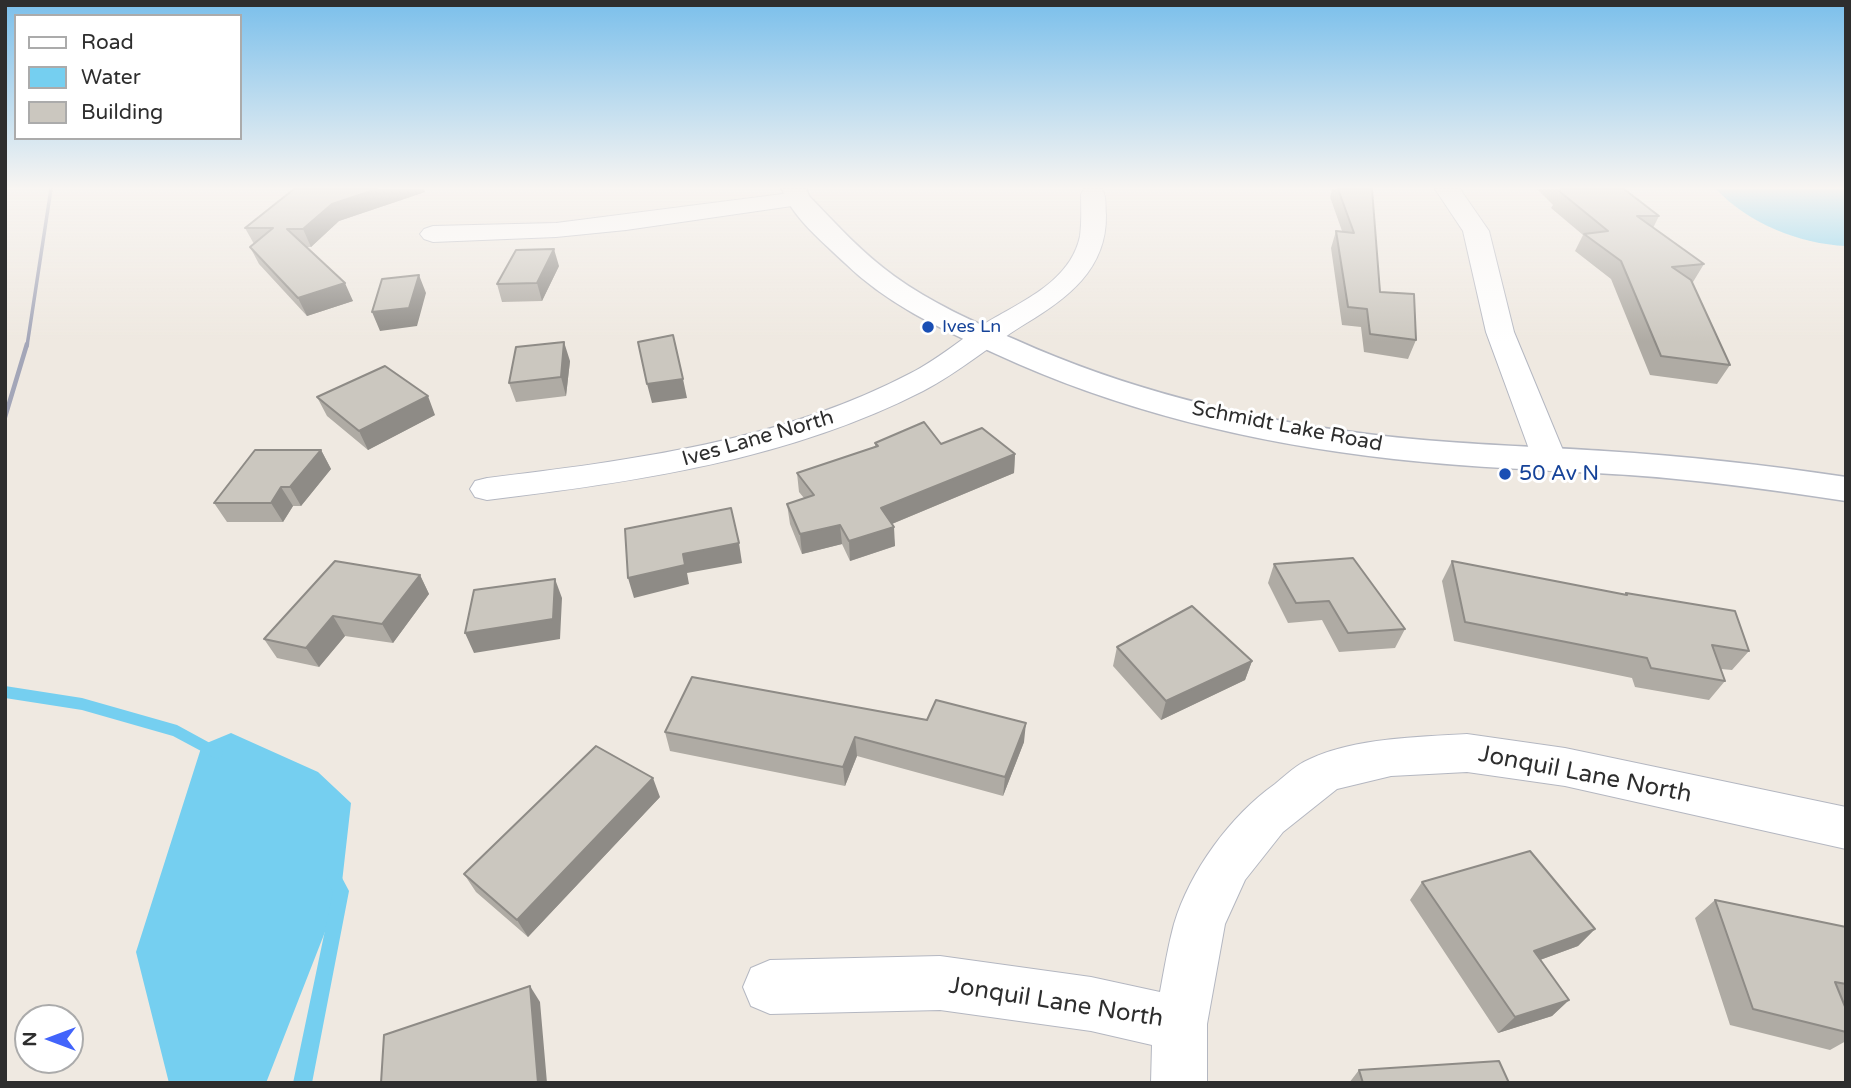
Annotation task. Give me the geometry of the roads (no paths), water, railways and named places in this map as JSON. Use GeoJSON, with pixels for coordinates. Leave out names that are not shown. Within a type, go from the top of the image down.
{"type":"FeatureCollection","features":[{"type":"Feature","properties":{"kind":"street","name":"Schmidt Lake Road"},"geometry":{"type":"LineString","coordinates":[[834,240],[884,282],[947,321],[1028,359],[1126,393],[1240,422],[1367,445],[1669,467],[1846,489]]}},
{"type":"Feature","properties":{"kind":"street","name":"Ives Lane North"},"geometry":{"type":"LineString","coordinates":[[487,489],[614,474],[721,454],[809,429],[883,398],[944,367],[984,337],[1070,281],[1084,260],[1092,240]]}},
{"type":"Feature","properties":{"kind":"street"},"geometry":{"type":"LineString","coordinates":[[1478,240],[1500,332],[1550,460]]}},
{"type":"Feature","properties":{"kind":"street","name":"Jonquil Lane North"},"geometry":{"type":"LineString","coordinates":[[770,987],[940,983],[1091,1004],[1180,1024],[1199,923],[1228,864],[1266,817],[1324,774],[1391,757],[1467,753],[1565,767],[1846,828]]}},
{"type":"Feature","properties":{"kind":"street"},"geometry":{"type":"LineString","coordinates":[[1179,1083],[1180,1024]]}},
{"type":"Feature","properties":{"kind":"water"},"geometry":{"type":"Polygon","coordinates":[[[1806,240],[1846,240],[1846,246],[1828,244],[1806,240]]]}},
{"type":"Feature","properties":{"kind":"water"},"geometry":{"type":"Polygon","coordinates":[[[231,733],[318,772],[351,803],[341,891],[266,1083],[169,1083],[136,952],[202,745],[231,733]]]}},
{"type":"Feature","properties":{"kind":"waterway"},"geometry":{"type":"LineString","coordinates":[[5,692],[82,704],[177,731],[216,753]]}},
{"type":"Feature","properties":{"kind":"waterway"},"geometry":{"type":"LineString","coordinates":[[302,1083],[341,891],[334,879]]}},
{"type":"Feature","properties":{"kind":"railway"},"geometry":{"type":"LineString","coordinates":[[27,346],[43,240]]}},
{"type":"Feature","properties":{"kind":"railway"},"geometry":{"type":"LineString","coordinates":[[5,417],[27,344]]}},
{"type":"Feature","properties":{"kind":"place","name":"Ives Ln"},"geometry":{"type":"Point","coordinates":[928,327]}},
{"type":"Feature","properties":{"kind":"place","name":"50 Av N"},"geometry":{"type":"Point","coordinates":[1505,474]}}]}
